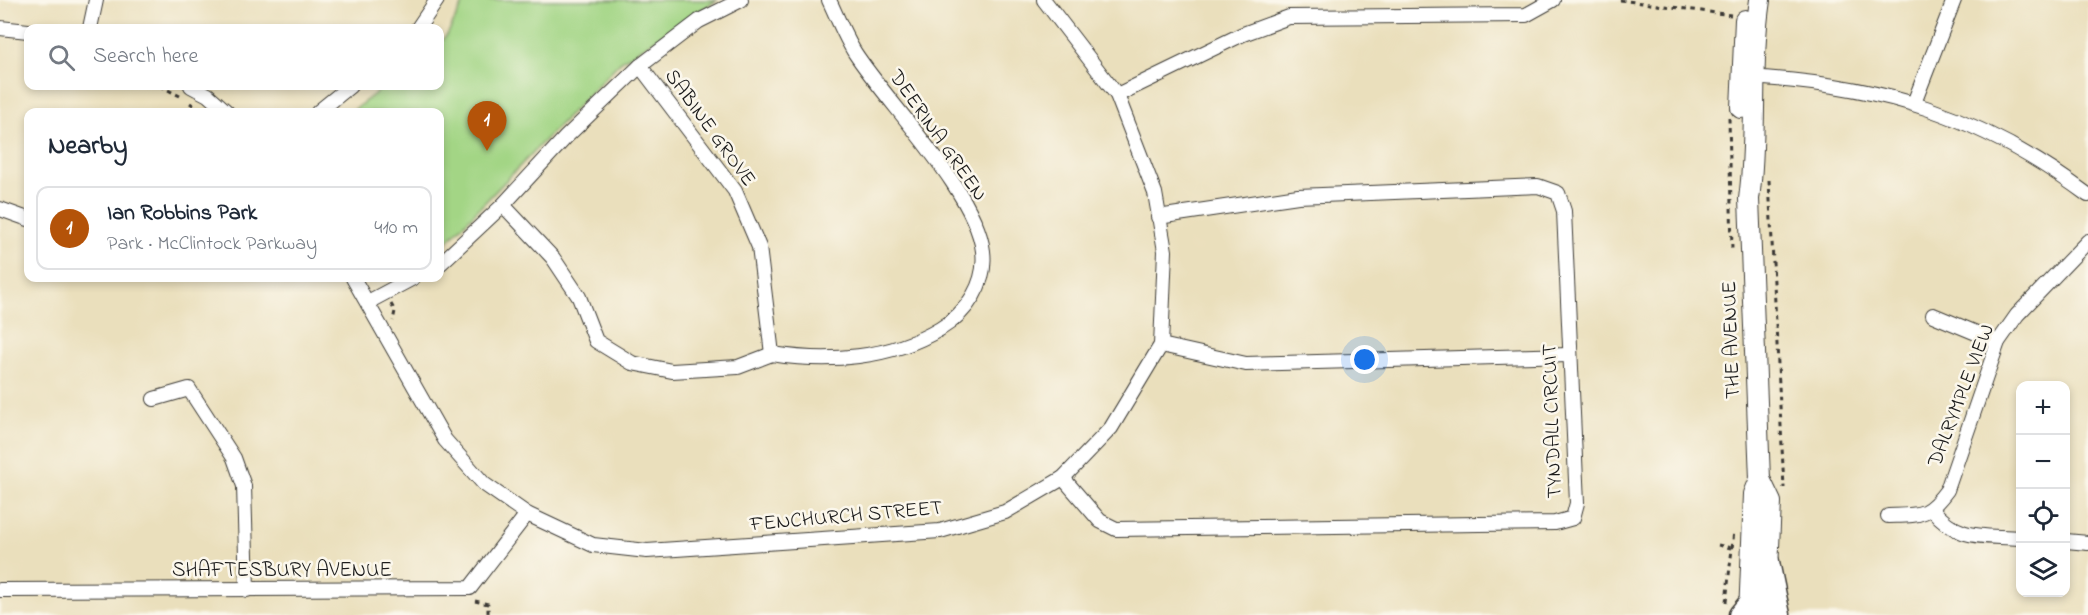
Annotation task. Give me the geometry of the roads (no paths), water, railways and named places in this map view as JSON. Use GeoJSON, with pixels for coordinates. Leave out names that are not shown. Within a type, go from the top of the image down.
{"type":"FeatureCollection","features":[{"type":"Feature","properties":{"kind":"main road"},"geometry":{"type":"LineString","coordinates":[[1768,562],[1779,615]]}},
{"type":"Feature","properties":{"kind":"street"},"geometry":{"type":"LineString","coordinates":[[91,24],[96,0]]}},
{"type":"Feature","properties":{"kind":"street"},"geometry":{"type":"LineString","coordinates":[[421,24],[437,0]]}},
{"type":"Feature","properties":{"kind":"street"},"geometry":{"type":"LineString","coordinates":[[444,260],[503,205],[566,137],[640,66],[699,21],[741,0]]}},
{"type":"Feature","properties":{"kind":"street","name":"DEERINA GREEN"},"geometry":{"type":"LineString","coordinates":[[772,354],[800,358],[874,354],[900,349],[956,320],[969,302],[982,275],[983,250],[975,223],[960,195],[854,52],[829,0]]}},
{"type":"Feature","properties":{"kind":"street","name":"FENCHURCH STREET"},"geometry":{"type":"LineString","coordinates":[[356,282],[445,440],[484,484],[527,514],[593,545],[659,551],[940,531],[1005,512],[1063,478],[1111,428],[1161,345],[1165,251],[1155,193],[1117,94],[1044,0]]}},
{"type":"Feature","properties":{"kind":"street"},"geometry":{"type":"LineString","coordinates":[[1117,94],[1243,34],[1289,17],[1526,15],[1553,0]]}},
{"type":"Feature","properties":{"kind":"street","name":"THE AVENUE"},"geometry":{"type":"LineString","coordinates":[[1746,610],[1768,562],[1771,502],[1760,479],[1749,199],[1740,170],[1748,77],[1760,0]]}},
{"type":"Feature","properties":{"kind":"street"},"geometry":{"type":"LineString","coordinates":[[1914,103],[1954,0]]}},
{"type":"Feature","properties":{"kind":"street","name":"THE AVENUE"},"geometry":{"type":"LineString","coordinates":[[1746,8],[1748,77]]}},
{"type":"Feature","properties":{"kind":"street"},"geometry":{"type":"LineString","coordinates":[[0,28],[24,31]]}},
{"type":"Feature","properties":{"kind":"street","name":"SABINE GROVE"},"geometry":{"type":"LineString","coordinates":[[640,66],[735,191],[759,248],[772,354]]}},
{"type":"Feature","properties":{"kind":"street"},"geometry":{"type":"LineString","coordinates":[[1748,77],[1838,85],[1914,103],[1946,114],[2017,147],[2088,195]]}},
{"type":"Feature","properties":{"kind":"street"},"geometry":{"type":"LineString","coordinates":[[199,90],[223,108]]}},
{"type":"Feature","properties":{"kind":"street"},"geometry":{"type":"LineString","coordinates":[[323,108],[345,90]]}},
{"type":"Feature","properties":{"kind":"street","name":"TYNDALL CIRCUIT"},"geometry":{"type":"LineString","coordinates":[[1063,478],[1100,521],[1116,529],[1555,523],[1573,518],[1577,503],[1564,210],[1558,193],[1538,186],[1298,195],[1158,217]]}},
{"type":"Feature","properties":{"kind":"street"},"geometry":{"type":"LineString","coordinates":[[503,205],[553,258],[579,297],[596,341],[632,363],[672,370],[738,367],[772,354]]}},
{"type":"Feature","properties":{"kind":"street"},"geometry":{"type":"LineString","coordinates":[[0,209],[24,218]]}},
{"type":"Feature","properties":{"kind":"street","name":"DALRYMPLE VIEW"},"geometry":{"type":"LineString","coordinates":[[1932,509],[1947,490],[1998,342],[2017,315],[2088,241]]}},
{"type":"Feature","properties":{"kind":"street"},"geometry":{"type":"LineString","coordinates":[[368,302],[405,282]]}},
{"type":"Feature","properties":{"kind":"street"},"geometry":{"type":"LineString","coordinates":[[1933,315],[1998,342]]}},
{"type":"Feature","properties":{"kind":"street"},"geometry":{"type":"LineString","coordinates":[[1161,345],[1246,364],[1569,356]]}},
{"type":"Feature","properties":{"kind":"street"},"geometry":{"type":"LineString","coordinates":[[154,399],[189,389],[234,459],[244,486],[247,590]]}},
{"type":"Feature","properties":{"kind":"street","name":"THE AVENUE"},"geometry":{"type":"LineString","coordinates":[[1746,610],[1754,494],[1760,479]]}},
{"type":"Feature","properties":{"kind":"street"},"geometry":{"type":"LineString","coordinates":[[1888,516],[1912,516],[1932,509],[1951,529],[1964,534],[2016,538]]}},
{"type":"Feature","properties":{"kind":"street","name":"SHAFTESBURY AVENUE"},"geometry":{"type":"LineString","coordinates":[[0,590],[470,588],[527,514]]}},
{"type":"Feature","properties":{"kind":"street"},"geometry":{"type":"LineString","coordinates":[[2070,541],[2088,543]]}},
{"type":"Feature","properties":{"kind":"place","name":"Ian Robbins Park"},"geometry":{"type":"Point","coordinates":[487,151]}}]}
